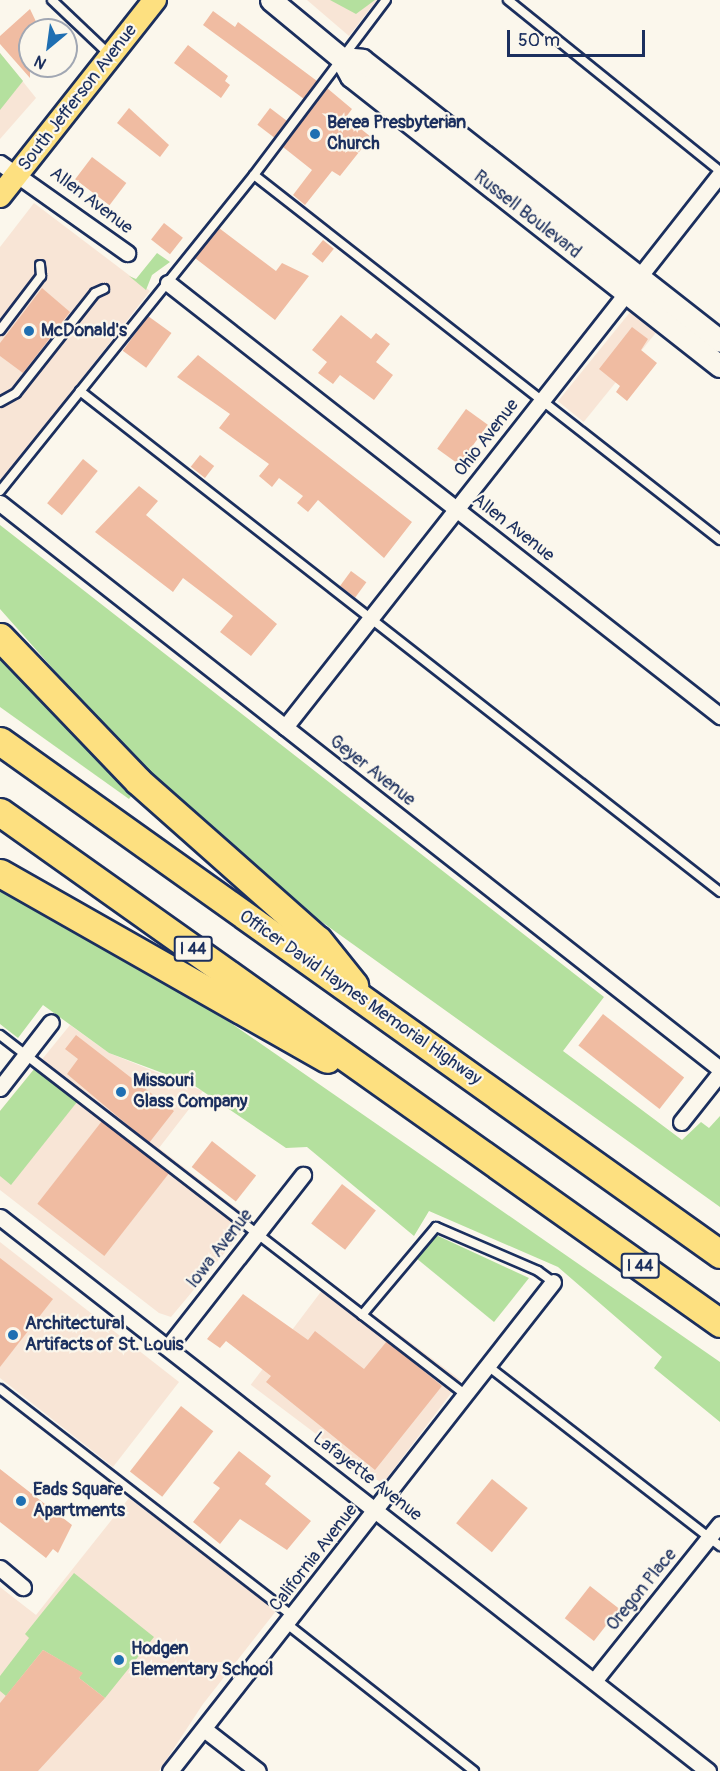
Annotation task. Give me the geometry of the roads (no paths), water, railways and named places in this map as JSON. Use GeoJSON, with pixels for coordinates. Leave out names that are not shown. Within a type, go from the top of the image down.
{"type":"FeatureCollection","features":[{"type":"Feature","properties":{"kind":"highway"},"geometry":{"type":"LineString","coordinates":[[0,637],[138,781],[339,960],[362,999]]}},
{"type":"Feature","properties":{"kind":"highway","name":"Officer David Haynes Memorial Highway"},"geometry":{"type":"LineString","coordinates":[[0,741],[720,1254]]}},
{"type":"Feature","properties":{"kind":"highway","name":"I 44"},"geometry":{"type":"LineString","coordinates":[[0,812],[720,1323]]}},
{"type":"Feature","properties":{"kind":"highway"},"geometry":{"type":"LineString","coordinates":[[0,873],[299,1046],[386,1086]]}},
{"type":"Feature","properties":{"kind":"main road","name":"South Jefferson Avenue"},"geometry":{"type":"LineString","coordinates":[[0,196],[9,168],[111,56],[155,0]]}},
{"type":"Feature","properties":{"kind":"main road","name":"Russell Boulevard"},"geometry":{"type":"LineString","coordinates":[[271,0],[341,58],[351,76],[632,285],[720,341]]}},
{"type":"Feature","properties":{"kind":"main road","name":"Russell Boulevard"},"geometry":{"type":"LineString","coordinates":[[632,285],[720,366]]}},
{"type":"Feature","properties":{"kind":"street","name":"Allen Avenue"},"geometry":{"type":"LineString","coordinates":[[9,168],[127,253]]}},
{"type":"Feature","properties":{"kind":"street","name":"Ohio Avenue"},"geometry":{"type":"LineString","coordinates":[[285,727],[720,173]]}},
{"type":"Feature","properties":{"kind":"street","name":"Allen Avenue"},"geometry":{"type":"LineString","coordinates":[[168,283],[720,716]]}},
{"type":"Feature","properties":{"kind":"street","name":"Geyer Avenue"},"geometry":{"type":"LineString","coordinates":[[0,503],[720,1071]]}},
{"type":"Feature","properties":{"kind":"street"},"geometry":{"type":"LineString","coordinates":[[0,1088],[51,1022]]}},
{"type":"Feature","properties":{"kind":"street"},"geometry":{"type":"LineString","coordinates":[[681,1122],[720,1071]]}},
{"type":"Feature","properties":{"kind":"street","name":"Iowa Avenue"},"geometry":{"type":"LineString","coordinates":[[168,1347],[303,1175]]}},
{"type":"Feature","properties":{"kind":"street","name":"Lafayette Avenue"},"geometry":{"type":"LineString","coordinates":[[0,1217],[377,1509],[708,1771]]}},
{"type":"Feature","properties":{"kind":"street","name":"California Avenue"},"geometry":{"type":"LineString","coordinates":[[170,1771],[553,1282]]}},
{"type":"Feature","properties":{"kind":"street","name":"Oregon Place"},"geometry":{"type":"LineString","coordinates":[[594,1681],[715,1542],[720,1524]]}},
{"type":"Feature","properties":{"kind":"street"},"geometry":{"type":"LineString","coordinates":[[0,1568],[23,1587]]}},
{"type":"Feature","properties":{"kind":"street"},"geometry":{"type":"LineString","coordinates":[[204,1729],[258,1771]]}},
{"type":"Feature","properties":{"kind":"lane"},"geometry":{"type":"LineString","coordinates":[[52,0],[111,56]]}},
{"type":"Feature","properties":{"kind":"lane"},"geometry":{"type":"LineString","coordinates":[[0,491],[254,175],[386,0]]}},
{"type":"Feature","properties":{"kind":"lane"},"geometry":{"type":"LineString","coordinates":[[508,0],[720,173]]}},
{"type":"Feature","properties":{"kind":"lane"},"geometry":{"type":"LineString","coordinates":[[254,175],[720,540]]}},
{"type":"Feature","properties":{"kind":"lane"},"geometry":{"type":"LineString","coordinates":[[0,330],[41,276],[40,265]]}},
{"type":"Feature","properties":{"kind":"lane"},"geometry":{"type":"LineString","coordinates":[[0,407],[15,393],[94,293],[104,289]]}},
{"type":"Feature","properties":{"kind":"lane"},"geometry":{"type":"LineString","coordinates":[[80,391],[720,892]]}},
{"type":"Feature","properties":{"kind":"lane"},"geometry":{"type":"LineString","coordinates":[[0,402],[15,393]]}},
{"type":"Feature","properties":{"kind":"lane"},"geometry":{"type":"LineString","coordinates":[[0,1035],[466,1395]]}},
{"type":"Feature","properties":{"kind":"lane"},"geometry":{"type":"LineString","coordinates":[[362,1315],[436,1227],[538,1271],[553,1282]]}},
{"type":"Feature","properties":{"kind":"lane"},"geometry":{"type":"LineString","coordinates":[[488,1366],[715,1542]]}},
{"type":"Feature","properties":{"kind":"lane"},"geometry":{"type":"LineString","coordinates":[[0,1389],[290,1620],[474,1771]]}},
{"type":"Feature","properties":{"kind":"place","name":"Berea Presbyterian Church"},"geometry":{"type":"Point","coordinates":[315,134]}},
{"type":"Feature","properties":{"kind":"place","name":"McDonald's"},"geometry":{"type":"Point","coordinates":[29,331]}},
{"type":"Feature","properties":{"kind":"place","name":"Missouri Glass Company"},"geometry":{"type":"Point","coordinates":[121,1092]}},
{"type":"Feature","properties":{"kind":"place","name":"Architectural Artifacts of St. Louis"},"geometry":{"type":"Point","coordinates":[13,1335]}},
{"type":"Feature","properties":{"kind":"place","name":"Eads Square Apartments"},"geometry":{"type":"Point","coordinates":[21,1501]}},
{"type":"Feature","properties":{"kind":"place","name":"Hodgen Elementary School"},"geometry":{"type":"Point","coordinates":[119,1660]}}]}
